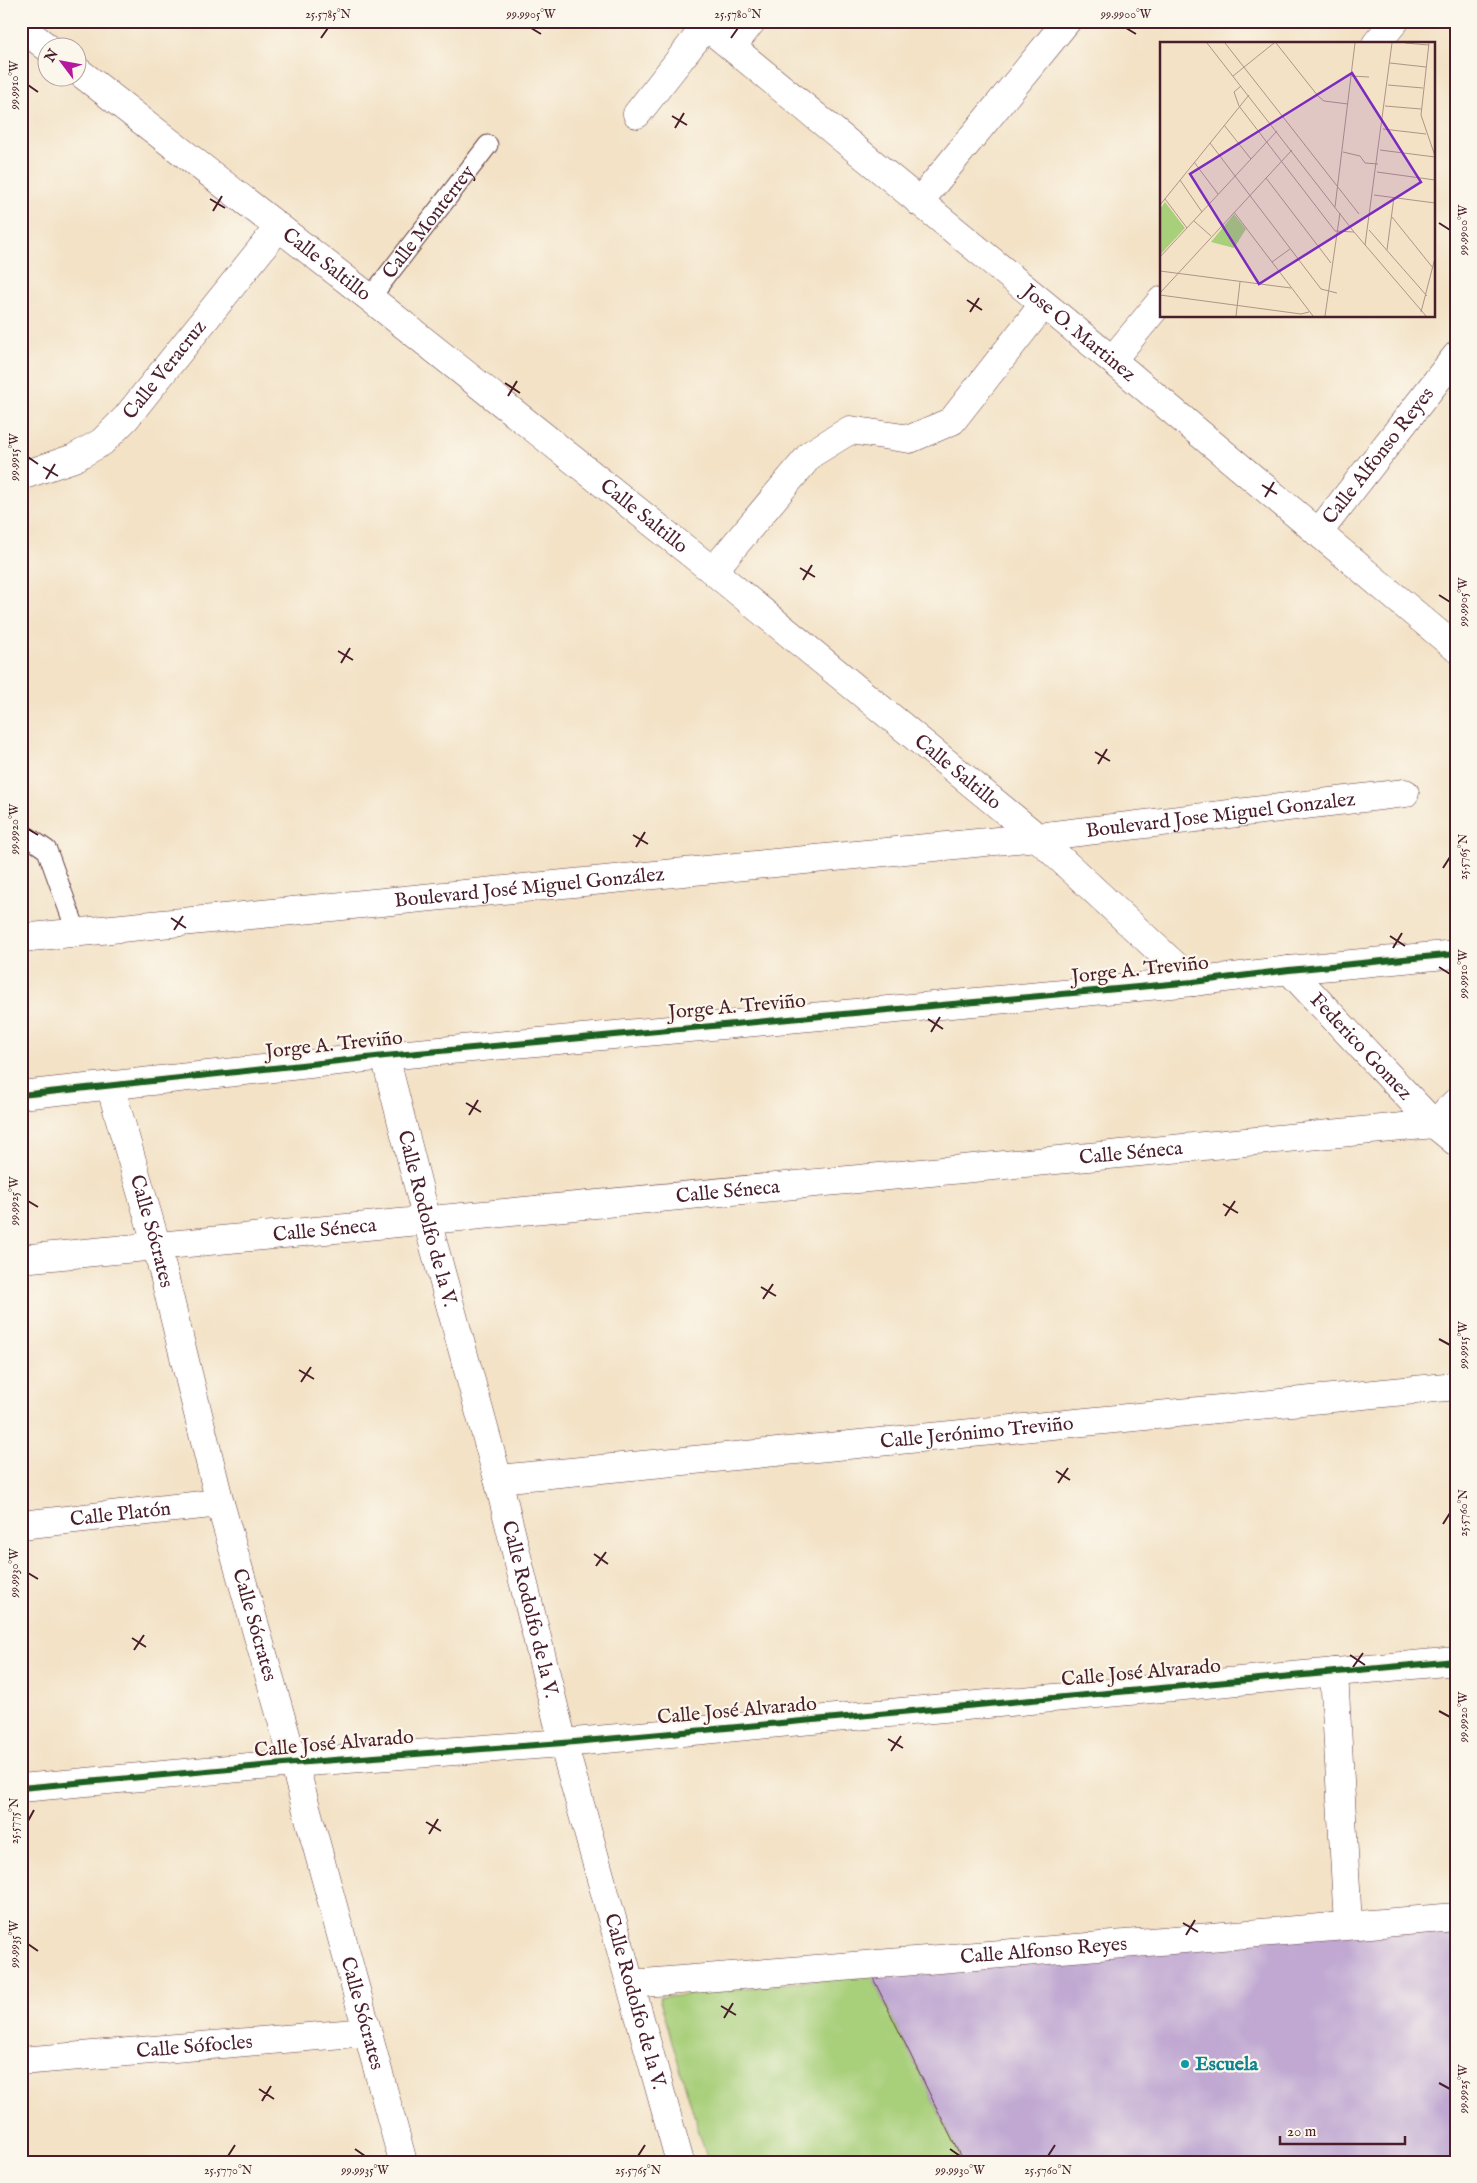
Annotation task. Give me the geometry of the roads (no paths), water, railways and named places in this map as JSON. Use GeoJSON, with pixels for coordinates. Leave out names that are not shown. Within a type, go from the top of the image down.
{"type":"FeatureCollection","features":[{"type":"Feature","properties":{"kind":"street"},"geometry":{"type":"LineString","coordinates":[[732,47],[752,21]]}},
{"type":"Feature","properties":{"kind":"street"},"geometry":{"type":"LineString","coordinates":[[919,202],[1068,21]]}},
{"type":"Feature","properties":{"kind":"street"},"geometry":{"type":"LineString","coordinates":[[1378,42],[1394,21]]}},
{"type":"Feature","properties":{"kind":"street"},"geometry":{"type":"LineString","coordinates":[[637,114],[703,24]]}},
{"type":"Feature","properties":{"kind":"street","name":"Jose O. Martinez"},"geometry":{"type":"LineString","coordinates":[[703,24],[1112,360],[1456,648]]}},
{"type":"Feature","properties":{"kind":"street"},"geometry":{"type":"LineString","coordinates":[[24,26],[38,39]]}},
{"type":"Feature","properties":{"kind":"street","name":"Calle Saltillo"},"geometry":{"type":"LineString","coordinates":[[88,79],[370,298],[713,571],[1037,837],[1193,982]]}},
{"type":"Feature","properties":{"kind":"street","name":"Calle Veracruz"},"geometry":{"type":"LineString","coordinates":[[21,476],[74,458],[102,442],[126,418],[278,228]]}},
{"type":"Feature","properties":{"kind":"street"},"geometry":{"type":"LineString","coordinates":[[1112,360],[1160,302]]}},
{"type":"Feature","properties":{"kind":"street"},"geometry":{"type":"LineString","coordinates":[[713,571],[812,454],[850,430],[910,439],[952,421],[1043,305]]}},
{"type":"Feature","properties":{"kind":"street","name":"Calle Alfonso Reyes"},"geometry":{"type":"LineString","coordinates":[[1318,533],[1456,356]]}},
{"type":"Feature","properties":{"kind":"street","name":"Boulevard Jose Miguel Gonzalez"},"geometry":{"type":"LineString","coordinates":[[1037,837],[1405,793]]}},
{"type":"Feature","properties":{"kind":"street","name":"Boulevard José Miguel González"},"geometry":{"type":"LineString","coordinates":[[21,938],[1037,837]]}},
{"type":"Feature","properties":{"kind":"street","name":"Jorge A. Treviño"},"geometry":{"type":"LineString","coordinates":[[21,1095],[385,1056],[1193,982],[1289,970],[1456,954]]}},
{"type":"Feature","properties":{"kind":"street","name":"Federico Gomez"},"geometry":{"type":"LineString","coordinates":[[1289,970],[1434,1124],[1456,1142]]}},
{"type":"Feature","properties":{"kind":"street","name":"Calle Rodolfo de la V."},"geometry":{"type":"LineString","coordinates":[[385,1056],[427,1221],[498,1479],[563,1743],[680,2162]]}},
{"type":"Feature","properties":{"kind":"street","name":"Calle Sócrates"},"geometry":{"type":"LineString","coordinates":[[110,1085],[157,1247],[220,1503],[294,1763],[403,2162]]}},
{"type":"Feature","properties":{"kind":"street"},"geometry":{"type":"LineString","coordinates":[[1434,1124],[1456,1102]]}},
{"type":"Feature","properties":{"kind":"street","name":"Calle Séneca"},"geometry":{"type":"LineString","coordinates":[[21,1259],[1434,1124]]}},
{"type":"Feature","properties":{"kind":"street","name":"Calle Jerónimo Treviño"},"geometry":{"type":"LineString","coordinates":[[498,1479],[1456,1386]]}},
{"type":"Feature","properties":{"kind":"street","name":"Calle Platón"},"geometry":{"type":"LineString","coordinates":[[21,1525],[220,1503]]}},
{"type":"Feature","properties":{"kind":"street","name":"Calle José Alvarado"},"geometry":{"type":"LineString","coordinates":[[21,1788],[294,1763],[563,1743],[1456,1661]]}},
{"type":"Feature","properties":{"kind":"street"},"geometry":{"type":"LineString","coordinates":[[1334,1672],[1348,1925]]}},
{"type":"Feature","properties":{"kind":"street","name":"Calle Alfonso Reyes"},"geometry":{"type":"LineString","coordinates":[[631,1984],[1456,1916]]}},
{"type":"Feature","properties":{"kind":"street","name":"Calle Sófocles"},"geometry":{"type":"LineString","coordinates":[[21,2061],[367,2032]]}},
{"type":"Feature","properties":{"kind":"lane","name":"Calle Monterrey"},"geometry":{"type":"LineString","coordinates":[[370,298],[488,145]]}},
{"type":"Feature","properties":{"kind":"lane"},"geometry":{"type":"LineString","coordinates":[[21,836],[28,837],[47,850],[77,933]]}},
{"type":"Feature","properties":{"kind":"place","name":"Escuela"},"geometry":{"type":"Point","coordinates":[1185,2064]}}]}
